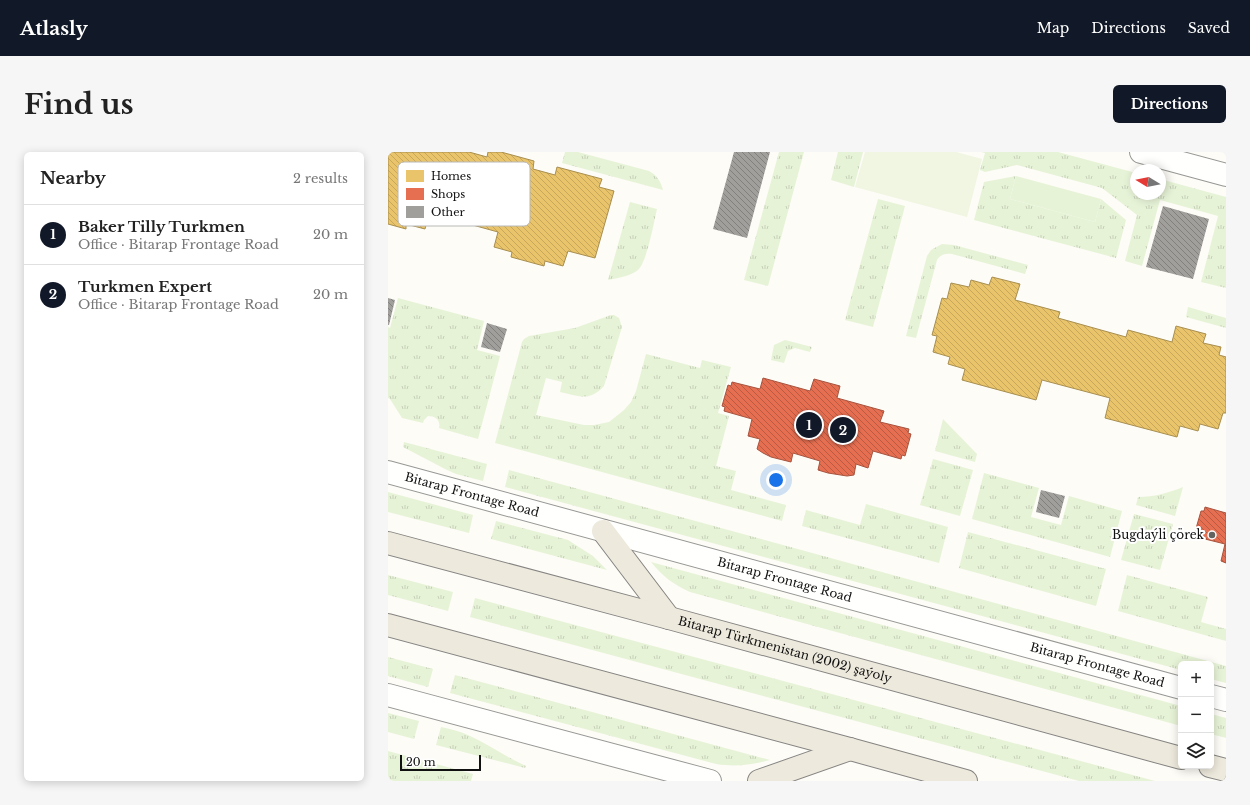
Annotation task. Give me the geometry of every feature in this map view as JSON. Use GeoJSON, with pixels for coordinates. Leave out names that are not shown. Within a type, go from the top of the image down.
{"type":"FeatureCollection","features":[{"type":"Feature","properties":{"kind":"main road"},"geometry":{"type":"LineString","coordinates":[[603,530],[669,618]]}},
{"type":"Feature","properties":{"kind":"main road","name":"Bitarap Türkmenistan (2002) şaýoly"},"geometry":{"type":"LineString","coordinates":[[388,543],[1178,757]]}},
{"type":"Feature","properties":{"kind":"main road"},"geometry":{"type":"LineString","coordinates":[[388,625],[966,781]]}},
{"type":"Feature","properties":{"kind":"main road"},"geometry":{"type":"LineString","coordinates":[[758,781],[850,749]]}},
{"type":"Feature","properties":{"kind":"main road"},"geometry":{"type":"LineString","coordinates":[[1214,767],[1226,770]]}},
{"type":"Feature","properties":{"kind":"street"},"geometry":{"type":"LineString","coordinates":[[1141,152],[1226,175]]}},
{"type":"Feature","properties":{"kind":"street","name":"Bitarap Frontage Road"},"geometry":{"type":"LineString","coordinates":[[388,472],[1178,687]]}},
{"type":"Feature","properties":{"kind":"street"},"geometry":{"type":"LineString","coordinates":[[388,695],[710,781]]}},
{"type":"Feature","properties":{"kind":"street"},"geometry":{"type":"LineString","coordinates":[[1214,697],[1226,700]]}},
{"type":"Feature","properties":{"kind":"green space"},"geometry":{"type":"Polygon","coordinates":[[[565,152],[578,152],[649,171],[658,179],[663,190],[562,163],[565,152]]]}},
{"type":"Feature","properties":{"kind":"green space"},"geometry":{"type":"Polygon","coordinates":[[[779,152],[804,152],[768,286],[744,280],[779,152]]]}},
{"type":"Feature","properties":{"kind":"green space"},"geometry":{"type":"Polygon","coordinates":[[[838,152],[863,152],[854,187],[831,180],[838,152]]]}},
{"type":"Feature","properties":{"kind":"green space"},"geometry":{"type":"Polygon","coordinates":[[[865,152],[956,152],[982,159],[967,217],[855,187],[865,152]]]}},
{"type":"Feature","properties":{"kind":"green space"},"geometry":{"type":"Polygon","coordinates":[[[981,152],[1058,152],[1130,171],[1130,200],[1160,200],[1142,266],[1125,261],[1137,215],[1102,188],[1017,165],[985,172],[980,170],[985,153],[981,152]]]}},
{"type":"Feature","properties":{"kind":"green space"},"geometry":{"type":"Polygon","coordinates":[[[1016,176],[1010,199],[1095,222],[1101,199],[1126,220],[1116,258],[974,220],[984,182],[1016,176]]]}},
{"type":"Feature","properties":{"kind":"green space"},"geometry":{"type":"Polygon","coordinates":[[[1016,176],[1101,199],[1095,222],[1010,199],[1016,176]]]}},
{"type":"Feature","properties":{"kind":"green space"},"geometry":{"type":"Polygon","coordinates":[[[1166,181],[1226,197],[1226,288],[1201,282],[1218,216],[1160,200],[1166,200],[1166,181]]]}},
{"type":"Feature","properties":{"kind":"green space"},"geometry":{"type":"Polygon","coordinates":[[[878,199],[905,206],[873,327],[845,320],[878,199]]]}},
{"type":"Feature","properties":{"kind":"green space"},"geometry":{"type":"Polygon","coordinates":[[[630,202],[657,209],[647,251],[638,270],[620,278],[608,280],[630,202]]]}},
{"type":"Feature","properties":{"kind":"green space"},"geometry":{"type":"Polygon","coordinates":[[[942,244],[954,245],[1028,265],[1025,274],[952,254],[945,254],[941,256],[937,260],[916,338],[906,336],[927,256],[931,250],[942,244]]]}},
{"type":"Feature","properties":{"kind":"green space"},"geometry":{"type":"Polygon","coordinates":[[[398,298],[484,321],[477,350],[500,356],[478,439],[439,428],[437,419],[433,417],[428,416],[423,423],[402,418],[388,398],[388,327],[390,328],[398,298]]]}},
{"type":"Feature","properties":{"kind":"green space"},"geometry":{"type":"Polygon","coordinates":[[[1188,307],[1226,318],[1226,328],[1186,317],[1188,307]]]}},
{"type":"Feature","properties":{"kind":"green space"},"geometry":{"type":"Polygon","coordinates":[[[611,315],[619,318],[622,327],[604,386],[599,391],[589,396],[578,396],[560,392],[562,382],[546,378],[536,415],[584,425],[609,422],[624,410],[631,402],[636,391],[646,354],[700,368],[702,360],[731,367],[718,413],[729,416],[716,466],[736,471],[731,490],[786,505],[782,521],[495,443],[524,339],[529,336],[575,328],[611,315]]]}},
{"type":"Feature","properties":{"kind":"green space"},"geometry":{"type":"Polygon","coordinates":[[[785,340],[812,347],[810,352],[795,348],[788,351],[784,363],[771,360],[774,345],[785,340]]]}},
{"type":"Feature","properties":{"kind":"green space"},"geometry":{"type":"Polygon","coordinates":[[[943,419],[977,454],[975,462],[935,451],[943,419]]]}},
{"type":"Feature","properties":{"kind":"green space"},"geometry":{"type":"Polygon","coordinates":[[[404,442],[487,464],[483,481],[456,474],[445,469],[403,447],[404,442]]]}},
{"type":"Feature","properties":{"kind":"green space"},"geometry":{"type":"Polygon","coordinates":[[[933,459],[973,470],[960,516],[920,505],[933,459]]]}},
{"type":"Feature","properties":{"kind":"green space"},"geometry":{"type":"Polygon","coordinates":[[[509,470],[1208,661],[1178,661],[1178,669],[505,487],[509,470]]]}},
{"type":"Feature","properties":{"kind":"green space"},"geometry":{"type":"Polygon","coordinates":[[[984,473],[1039,488],[1031,517],[1061,525],[1069,496],[1122,511],[1110,557],[972,519],[984,473]]]}},
{"type":"Feature","properties":{"kind":"green space"},"geometry":{"type":"Polygon","coordinates":[[[1183,487],[1175,516],[1136,505],[1138,497],[1161,494],[1183,487]]]}},
{"type":"Feature","properties":{"kind":"green space"},"geometry":{"type":"Polygon","coordinates":[[[388,492],[473,515],[469,533],[388,512],[388,492]]]}},
{"type":"Feature","properties":{"kind":"green space"},"geometry":{"type":"Polygon","coordinates":[[[866,504],[948,527],[939,563],[802,526],[806,510],[860,525],[866,504]]]}},
{"type":"Feature","properties":{"kind":"green space"},"geometry":{"type":"Polygon","coordinates":[[[1134,514],[1173,524],[1160,570],[1121,560],[1134,514]]]}},
{"type":"Feature","properties":{"kind":"green space"},"geometry":{"type":"Polygon","coordinates":[[[496,521],[568,540],[593,556],[607,570],[491,539],[496,521]]]}},
{"type":"Feature","properties":{"kind":"green space"},"geometry":{"type":"Polygon","coordinates":[[[968,532],[1106,569],[1096,606],[959,568],[968,532]]]}},
{"type":"Feature","properties":{"kind":"green space"},"geometry":{"type":"Polygon","coordinates":[[[651,562],[1178,705],[1178,725],[690,592],[669,580],[659,572],[651,562]]]}},
{"type":"Feature","properties":{"kind":"green space"},"geometry":{"type":"Polygon","coordinates":[[[388,575],[453,592],[448,611],[388,595],[388,575]]]}},
{"type":"Feature","properties":{"kind":"green space"},"geometry":{"type":"Polygon","coordinates":[[[1127,575],[1208,597],[1201,622],[1226,629],[1226,641],[1118,611],[1127,575]]]}},
{"type":"Feature","properties":{"kind":"green space"},"geometry":{"type":"Polygon","coordinates":[[[475,598],[1155,781],[1079,781],[470,617],[475,598]]]}},
{"type":"Feature","properties":{"kind":"green space"},"geometry":{"type":"Polygon","coordinates":[[[388,657],[433,669],[428,687],[388,676],[388,657]]]}},
{"type":"Feature","properties":{"kind":"green space"},"geometry":{"type":"Polygon","coordinates":[[[1214,663],[1226,666],[1226,683],[1214,680],[1214,663]]]}},
{"type":"Feature","properties":{"kind":"green space"},"geometry":{"type":"Polygon","coordinates":[[[455,675],[770,760],[743,765],[716,764],[450,693],[455,675]]]}},
{"type":"Feature","properties":{"kind":"green space"},"geometry":{"type":"Polygon","coordinates":[[[388,713],[419,721],[414,739],[388,732],[388,713]]]}},
{"type":"Feature","properties":{"kind":"green space"},"geometry":{"type":"Polygon","coordinates":[[[1214,715],[1226,718],[1226,738],[1214,735],[1214,715]]]}},
{"type":"Feature","properties":{"kind":"green space"},"geometry":{"type":"Polygon","coordinates":[[[441,727],[468,735],[526,766],[525,768],[436,745],[441,727]]]}},
{"type":"Feature","properties":{"kind":"green space"},"geometry":{"type":"Polygon","coordinates":[[[388,751],[473,774],[471,781],[388,781],[388,751]]]}},
{"type":"Feature","properties":{"kind":"building: Homes"},"geometry":{"type":"Polygon","coordinates":[[[388,152],[469,152],[487,157],[488,152],[501,152],[534,161],[533,169],[555,175],[557,167],[602,179],[599,187],[614,191],[595,258],[568,251],[563,266],[545,261],[544,266],[511,257],[512,252],[494,247],[498,232],[476,226],[530,226],[530,162],[398,162],[398,226],[406,226],[406,229],[388,224],[388,152]]]}},
{"type":"Feature","properties":{"kind":"building: Homes"},"geometry":{"type":"Polygon","coordinates":[[[414,226],[426,226],[425,229],[414,226]]]}},
{"type":"Feature","properties":{"kind":"building: Homes"},"geometry":{"type":"Polygon","coordinates":[[[992,277],[1020,284],[1015,300],[1060,312],[1058,318],[1126,337],[1128,330],[1172,342],[1176,326],[1206,334],[1203,343],[1221,347],[1219,355],[1226,357],[1226,413],[1223,413],[1218,429],[1200,424],[1198,431],[1180,426],[1177,437],[1105,418],[1110,398],[1042,380],[1036,400],[962,380],[965,369],[948,364],[950,357],[933,352],[937,336],[932,335],[942,298],[947,299],[951,283],[969,287],[971,280],[989,285],[992,277]]]}},
{"type":"Feature","properties":{"kind":"building: Shops"},"geometry":{"type":"Polygon","coordinates":[[[763,378],[810,391],[814,379],[840,386],[837,398],[884,411],[880,422],[909,429],[908,433],[911,434],[905,456],[902,455],[901,459],[873,451],[868,468],[856,464],[854,475],[847,476],[818,470],[820,461],[793,453],[791,462],[771,457],[763,453],[757,449],[760,439],[748,436],[752,419],[724,411],[725,407],[722,406],[728,385],[731,386],[732,382],[760,389],[763,378]]]}},
{"type":"Feature","properties":{"kind":"building: Shops","name":"Bugdaýli çörek"},"geometry":{"type":"Polygon","coordinates":[[[1205,507],[1226,513],[1226,563],[1221,561],[1225,544],[1197,537],[1198,533],[1195,532],[1201,511],[1204,511],[1205,507]]]}},
{"type":"Feature","properties":{"kind":"building: Other"},"geometry":{"type":"Polygon","coordinates":[[[734,152],[770,152],[747,238],[713,229],[734,152]]]}},
{"type":"Feature","properties":{"kind":"building: Other"},"geometry":{"type":"Polygon","coordinates":[[[1163,206],[1209,219],[1193,279],[1146,267],[1163,206]]]}},
{"type":"Feature","properties":{"kind":"building: Other"},"geometry":{"type":"Polygon","coordinates":[[[388,298],[395,300],[389,325],[388,325],[388,298]]]}},
{"type":"Feature","properties":{"kind":"building: Other"},"geometry":{"type":"Polygon","coordinates":[[[487,323],[507,329],[500,352],[481,347],[487,323]]]}},
{"type":"Feature","properties":{"kind":"building: Other"},"geometry":{"type":"Polygon","coordinates":[[[1041,490],[1065,496],[1059,518],[1036,512],[1041,490]]]}},
{"type":"Feature","properties":{"kind":"place","name":"Baker Tilly Turkmen"},"geometry":{"type":"Point","coordinates":[809,425]}},
{"type":"Feature","properties":{"kind":"place","name":"Turkmen Expert"},"geometry":{"type":"Point","coordinates":[843,430]}},
{"type":"Feature","properties":{"kind":"place","name":"Bugdaýli çörek"},"geometry":{"type":"Point","coordinates":[1212,535]}}]}
